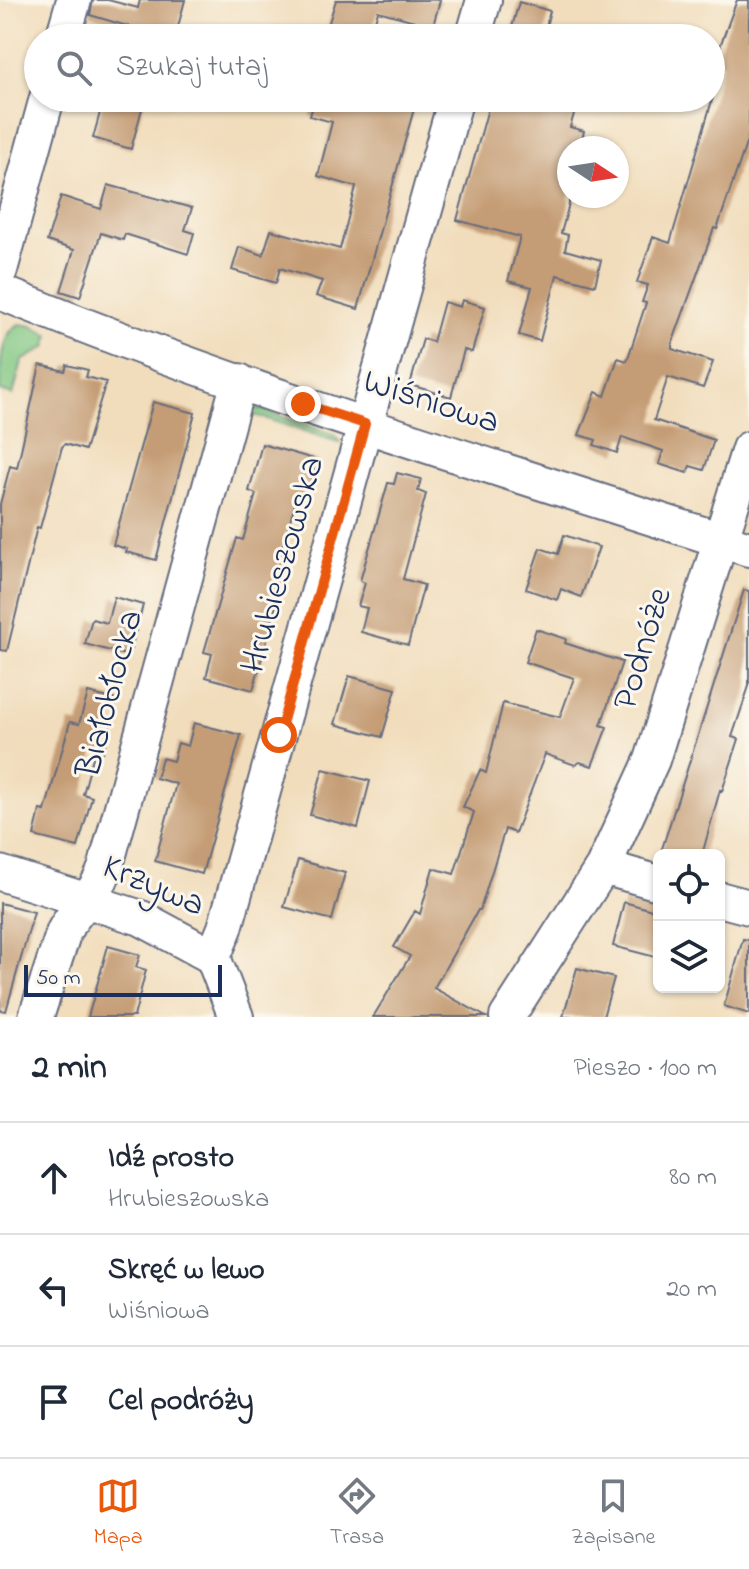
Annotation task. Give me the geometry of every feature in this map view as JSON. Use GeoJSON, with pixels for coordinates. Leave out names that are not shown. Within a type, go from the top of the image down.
{"type":"FeatureCollection","features":[{"type":"Feature","properties":{"kind":"street"},"geometry":{"type":"LineString","coordinates":[[67,24],[74,0]]}},
{"type":"Feature","properties":{"kind":"street"},"geometry":{"type":"LineString","coordinates":[[477,24],[484,0]]}},
{"type":"Feature","properties":{"kind":"street"},"geometry":{"type":"LineString","coordinates":[[0,270],[43,112]]}},
{"type":"Feature","properties":{"kind":"street","name":"Hrubieszowska"},"geometry":{"type":"LineString","coordinates":[[213,957],[225,928],[452,112]]}},
{"type":"Feature","properties":{"kind":"street","name":"Wiśniowa"},"geometry":{"type":"LineString","coordinates":[[0,292],[239,381],[734,544]]}},
{"type":"Feature","properties":{"kind":"street","name":"Białobłocka"},"geometry":{"type":"LineString","coordinates":[[36,1017],[64,931],[100,884],[105,869],[239,381]]}},
{"type":"Feature","properties":{"kind":"street","name":"Podnóże"},"geometry":{"type":"LineString","coordinates":[[507,1017],[603,867],[652,760],[734,544],[749,449]]}},
{"type":"Feature","properties":{"kind":"street"},"geometry":{"type":"LineString","coordinates":[[603,867],[653,881]]}},
{"type":"Feature","properties":{"kind":"street","name":"Krzywa"},"geometry":{"type":"LineString","coordinates":[[0,873],[141,918],[213,957],[236,1017]]}},
{"type":"Feature","properties":{"kind":"street"},"geometry":{"type":"LineString","coordinates":[[725,901],[749,907]]}},
{"type":"Feature","properties":{"kind":"green space"},"geometry":{"type":"Polygon","coordinates":[[[20,324],[50,335],[46,347],[22,361],[13,395],[0,391],[1,362],[8,335],[20,324]]]}},
{"type":"Feature","properties":{"kind":"green space"},"geometry":{"type":"Polygon","coordinates":[[[245,404],[335,435],[341,443],[242,411],[245,404]]]}},
{"type":"Feature","properties":{"kind":"building"},"geometry":{"type":"Polygon","coordinates":[[[93,0],[108,0],[138,8],[140,0],[185,0],[179,24],[120,24],[90,15],[93,0]]]}},
{"type":"Feature","properties":{"kind":"building"},"geometry":{"type":"Polygon","coordinates":[[[336,0],[440,0],[434,24],[378,11],[374,24],[328,24],[336,0]]]}},
{"type":"Feature","properties":{"kind":"building"},"geometry":{"type":"Polygon","coordinates":[[[737,0],[749,0],[749,135],[717,229],[714,228],[672,344],[672,349],[713,362],[703,388],[668,377],[654,420],[714,440],[704,470],[690,466],[687,473],[659,464],[663,451],[622,437],[617,453],[594,445],[596,440],[579,435],[596,392],[605,396],[618,358],[627,361],[646,303],[642,302],[648,285],[637,282],[653,237],[670,243],[709,112],[725,112],[725,33],[737,0]]]}},
{"type":"Feature","properties":{"kind":"building"},"geometry":{"type":"Polygon","coordinates":[[[519,2],[550,11],[547,24],[513,24],[519,2]]]}},
{"type":"Feature","properties":{"kind":"building"},"geometry":{"type":"Polygon","coordinates":[[[100,112],[141,112],[131,149],[93,138],[100,112]]]}},
{"type":"Feature","properties":{"kind":"building"},"geometry":{"type":"Polygon","coordinates":[[[311,112],[413,112],[358,309],[316,296],[322,281],[280,268],[276,283],[232,270],[239,247],[263,255],[271,230],[340,249],[356,187],[318,176],[332,122],[310,116],[311,112]]]}},
{"type":"Feature","properties":{"kind":"building"},"geometry":{"type":"Polygon","coordinates":[[[487,112],[575,112],[570,127],[584,131],[583,136],[557,136],[557,208],[568,208],[561,233],[568,235],[565,250],[601,260],[595,285],[557,275],[540,341],[519,335],[532,287],[508,281],[520,237],[457,220],[487,112]]]}},
{"type":"Feature","properties":{"kind":"building"},"geometry":{"type":"Polygon","coordinates":[[[108,185],[192,208],[185,230],[194,233],[188,254],[125,234],[123,240],[101,233],[80,297],[61,291],[74,250],[47,241],[61,196],[101,209],[108,185]]]}},
{"type":"Feature","properties":{"kind":"building"},"geometry":{"type":"Polygon","coordinates":[[[462,300],[485,307],[472,352],[464,350],[451,397],[410,385],[423,339],[433,342],[444,302],[460,307],[462,300]]]}},
{"type":"Feature","properties":{"kind":"building"},"geometry":{"type":"Polygon","coordinates":[[[40,365],[65,371],[67,365],[88,370],[86,377],[106,382],[85,450],[65,444],[62,447],[40,528],[37,527],[7,651],[0,650],[0,504],[10,466],[17,468],[40,365]]]}},
{"type":"Feature","properties":{"kind":"building"},"geometry":{"type":"Polygon","coordinates":[[[153,402],[195,413],[156,560],[113,545],[153,402]]]}},
{"type":"Feature","properties":{"kind":"building"},"geometry":{"type":"Polygon","coordinates":[[[262,444],[317,460],[304,506],[295,504],[281,550],[291,552],[253,690],[206,677],[212,654],[204,652],[237,538],[243,540],[256,494],[249,491],[262,444]]]}},
{"type":"Feature","properties":{"kind":"building"},"geometry":{"type":"Polygon","coordinates":[[[397,473],[421,479],[418,491],[426,494],[403,579],[424,585],[408,645],[361,632],[367,608],[358,606],[365,583],[360,581],[388,483],[394,484],[397,473]]]}},
{"type":"Feature","properties":{"kind":"building"},"geometry":{"type":"Polygon","coordinates":[[[564,535],[599,547],[581,597],[561,589],[557,600],[526,589],[540,548],[558,554],[564,535]]]}},
{"type":"Feature","properties":{"kind":"building"},"geometry":{"type":"Polygon","coordinates":[[[744,590],[749,591],[749,686],[732,737],[739,739],[720,790],[704,849],[662,849],[744,590]]]}},
{"type":"Feature","properties":{"kind":"building"},"geometry":{"type":"Polygon","coordinates":[[[114,597],[143,605],[129,656],[85,644],[92,619],[107,623],[114,597]]]}},
{"type":"Feature","properties":{"kind":"building"},"geometry":{"type":"Polygon","coordinates":[[[536,629],[566,639],[565,643],[622,662],[601,725],[607,727],[592,766],[580,762],[575,765],[545,754],[515,833],[505,829],[480,910],[434,988],[486,1017],[373,1017],[410,956],[394,947],[415,911],[420,914],[433,868],[454,874],[474,812],[463,807],[480,770],[486,773],[503,703],[560,717],[574,678],[525,662],[536,629]]]}},
{"type":"Feature","properties":{"kind":"building"},"geometry":{"type":"Polygon","coordinates":[[[349,676],[396,689],[382,737],[335,724],[349,676]]]}},
{"type":"Feature","properties":{"kind":"building"},"geometry":{"type":"Polygon","coordinates":[[[88,693],[117,700],[103,752],[95,750],[83,794],[92,797],[78,847],[34,836],[40,810],[45,811],[70,722],[79,724],[88,693]]]}},
{"type":"Feature","properties":{"kind":"building"},"geometry":{"type":"Polygon","coordinates":[[[194,723],[241,735],[202,874],[155,861],[176,784],[156,778],[162,758],[173,761],[178,743],[188,746],[194,723]]]}},
{"type":"Feature","properties":{"kind":"building"},"geometry":{"type":"Polygon","coordinates":[[[323,769],[370,781],[358,828],[310,815],[323,769]]]}},
{"type":"Feature","properties":{"kind":"building"},"geometry":{"type":"Polygon","coordinates":[[[298,860],[345,873],[332,920],[284,907],[298,860]]]}},
{"type":"Feature","properties":{"kind":"building"},"geometry":{"type":"Polygon","coordinates":[[[624,902],[653,910],[653,956],[613,946],[624,902]]]}},
{"type":"Feature","properties":{"kind":"building"},"geometry":{"type":"Polygon","coordinates":[[[0,903],[34,912],[6,1011],[0,1010],[0,903]]]}},
{"type":"Feature","properties":{"kind":"building"},"geometry":{"type":"Polygon","coordinates":[[[743,939],[749,940],[749,1014],[724,1006],[743,939]]]}},
{"type":"Feature","properties":{"kind":"building"},"geometry":{"type":"Polygon","coordinates":[[[108,946],[140,955],[136,967],[146,970],[134,1017],[88,1017],[108,946]]]}},
{"type":"Feature","properties":{"kind":"building"},"geometry":{"type":"Polygon","coordinates":[[[577,968],[614,978],[603,1017],[563,1017],[577,968]]]}},
{"type":"Feature","properties":{"kind":"route"},"geometry":{"type":"LineString","coordinates":[[279,735],[365,424],[303,404]]}}]}
